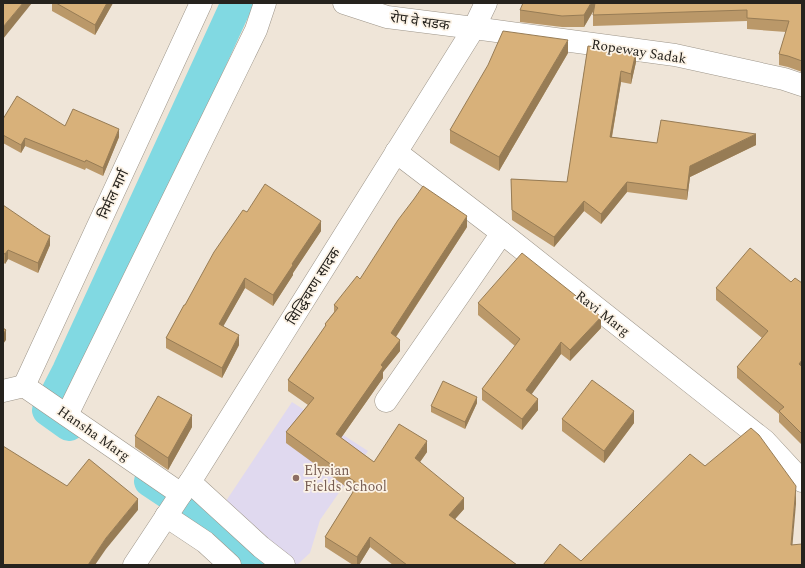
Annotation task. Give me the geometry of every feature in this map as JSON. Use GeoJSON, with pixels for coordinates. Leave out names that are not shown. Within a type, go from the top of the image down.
{"type":"FeatureCollection","features":[{"type":"Feature","properties":{"kind":"street","name":"निर्मल मार्ग"},"geometry":{"type":"LineString","coordinates":[[24,386],[201,3]]}},
{"type":"Feature","properties":{"kind":"street"},"geometry":{"type":"LineString","coordinates":[[67,415],[256,30],[265,3]]}},
{"type":"Feature","properties":{"kind":"street","name":"रोप वे सडक"},"geometry":{"type":"LineString","coordinates":[[344,3],[387,17],[474,28]]}},
{"type":"Feature","properties":{"kind":"street","name":"सिद्धिचरण सादक"},"geometry":{"type":"LineString","coordinates":[[134,565],[186,488],[474,28],[486,3]]}},
{"type":"Feature","properties":{"kind":"street","name":"Ropeway Sadak"},"geometry":{"type":"LineString","coordinates":[[474,28],[675,55],[784,80],[802,86]]}},
{"type":"Feature","properties":{"kind":"street","name":"Ravi Marg"},"geometry":{"type":"LineString","coordinates":[[396,152],[765,441],[802,481]]}},
{"type":"Feature","properties":{"kind":"street"},"geometry":{"type":"LineString","coordinates":[[386,401],[502,234]]}},
{"type":"Feature","properties":{"kind":"street"},"geometry":{"type":"LineString","coordinates":[[3,391],[24,386]]}},
{"type":"Feature","properties":{"kind":"street","name":"Hansha Marg"},"geometry":{"type":"LineString","coordinates":[[24,386],[67,415],[186,488],[284,565]]}},
{"type":"Feature","properties":{"kind":"street"},"geometry":{"type":"LineString","coordinates":[[166,516],[204,542],[230,565]]}},
{"type":"Feature","properties":{"kind":"shaded area","name":"Elysian Fields School"},"geometry":{"type":"Polygon","coordinates":[[[292,402],[368,451],[320,520],[310,553],[297,565],[224,504],[292,402]]]}},
{"type":"Feature","properties":{"kind":"building"},"geometry":{"type":"Polygon","coordinates":[[[3,3],[23,3],[3,27],[3,3]]]}},
{"type":"Feature","properties":{"kind":"building"},"geometry":{"type":"Polygon","coordinates":[[[56,3],[107,3],[95,25],[56,3]]]}},
{"type":"Feature","properties":{"kind":"building"},"geometry":{"type":"Polygon","coordinates":[[[523,3],[591,3],[584,15],[562,16],[520,10],[523,3]]]}},
{"type":"Feature","properties":{"kind":"building"},"geometry":{"type":"Polygon","coordinates":[[[595,3],[802,3],[802,61],[779,54],[789,21],[747,18],[747,10],[593,15],[595,3]]]}},
{"type":"Feature","properties":{"kind":"building"},"geometry":{"type":"Polygon","coordinates":[[[503,31],[568,40],[499,157],[450,130],[488,65],[503,31]]]}},
{"type":"Feature","properties":{"kind":"building"},"geometry":{"type":"Polygon","coordinates":[[[588,46],[636,52],[631,74],[621,71],[610,137],[657,143],[661,120],[756,134],[690,166],[687,190],[627,182],[601,214],[584,201],[554,237],[512,210],[511,179],[567,182],[588,46]]]}},
{"type":"Feature","properties":{"kind":"building"},"geometry":{"type":"Polygon","coordinates":[[[17,96],[65,126],[73,109],[119,129],[103,168],[86,160],[85,162],[25,138],[21,145],[3,135],[3,119],[17,96]]]}},
{"type":"Feature","properties":{"kind":"building"},"geometry":{"type":"Polygon","coordinates":[[[265,184],[321,221],[273,295],[245,278],[219,324],[239,335],[222,368],[166,338],[214,252],[243,210],[247,212],[265,184]]]}},
{"type":"Feature","properties":{"kind":"building"},"geometry":{"type":"Polygon","coordinates":[[[423,186],[467,216],[391,333],[400,340],[381,365],[383,367],[336,434],[374,462],[399,424],[427,441],[415,458],[464,498],[449,515],[517,565],[407,565],[370,537],[357,557],[325,537],[358,484],[286,432],[314,398],[288,380],[326,325],[325,324],[338,308],[334,305],[357,276],[360,279],[398,220],[423,186]]]}},
{"type":"Feature","properties":{"kind":"building"},"geometry":{"type":"Polygon","coordinates":[[[3,205],[50,236],[38,263],[8,250],[5,254],[3,253],[3,205]]]}},
{"type":"Feature","properties":{"kind":"building"},"geometry":{"type":"Polygon","coordinates":[[[750,248],[791,282],[795,278],[802,283],[802,360],[799,364],[802,367],[802,434],[779,411],[784,407],[737,367],[768,331],[716,288],[750,248]]]}},
{"type":"Feature","properties":{"kind":"building"},"geometry":{"type":"Polygon","coordinates":[[[522,253],[601,317],[570,350],[561,342],[526,390],[538,399],[522,419],[482,389],[520,339],[478,303],[522,253]]]}},
{"type":"Feature","properties":{"kind":"building"},"geometry":{"type":"Polygon","coordinates":[[[592,380],[634,411],[604,451],[562,419],[592,380]]]}},
{"type":"Feature","properties":{"kind":"building"},"geometry":{"type":"Polygon","coordinates":[[[443,381],[477,397],[465,422],[431,406],[443,381]]]}},
{"type":"Feature","properties":{"kind":"building"},"geometry":{"type":"Polygon","coordinates":[[[158,396],[192,415],[168,458],[135,436],[158,396]]]}},
{"type":"Feature","properties":{"kind":"building"},"geometry":{"type":"Polygon","coordinates":[[[751,428],[759,435],[796,486],[791,545],[802,544],[802,565],[543,565],[560,544],[581,561],[690,454],[705,466],[751,428]]]}},
{"type":"Feature","properties":{"kind":"building"},"geometry":{"type":"Polygon","coordinates":[[[3,446],[67,486],[89,459],[138,499],[106,538],[88,565],[3,565],[3,446]]]}},
{"type":"Feature","properties":{"kind":"waterway"},"geometry":{"type":"LineString","coordinates":[[69,425],[48,410],[68,371],[237,3]]}},
{"type":"Feature","properties":{"kind":"waterway"},"geometry":{"type":"LineString","coordinates":[[150,481],[218,526],[258,565]]}},
{"type":"Feature","properties":{"kind":"place","name":"Elysian Fields School"},"geometry":{"type":"Point","coordinates":[296,478]}}]}
